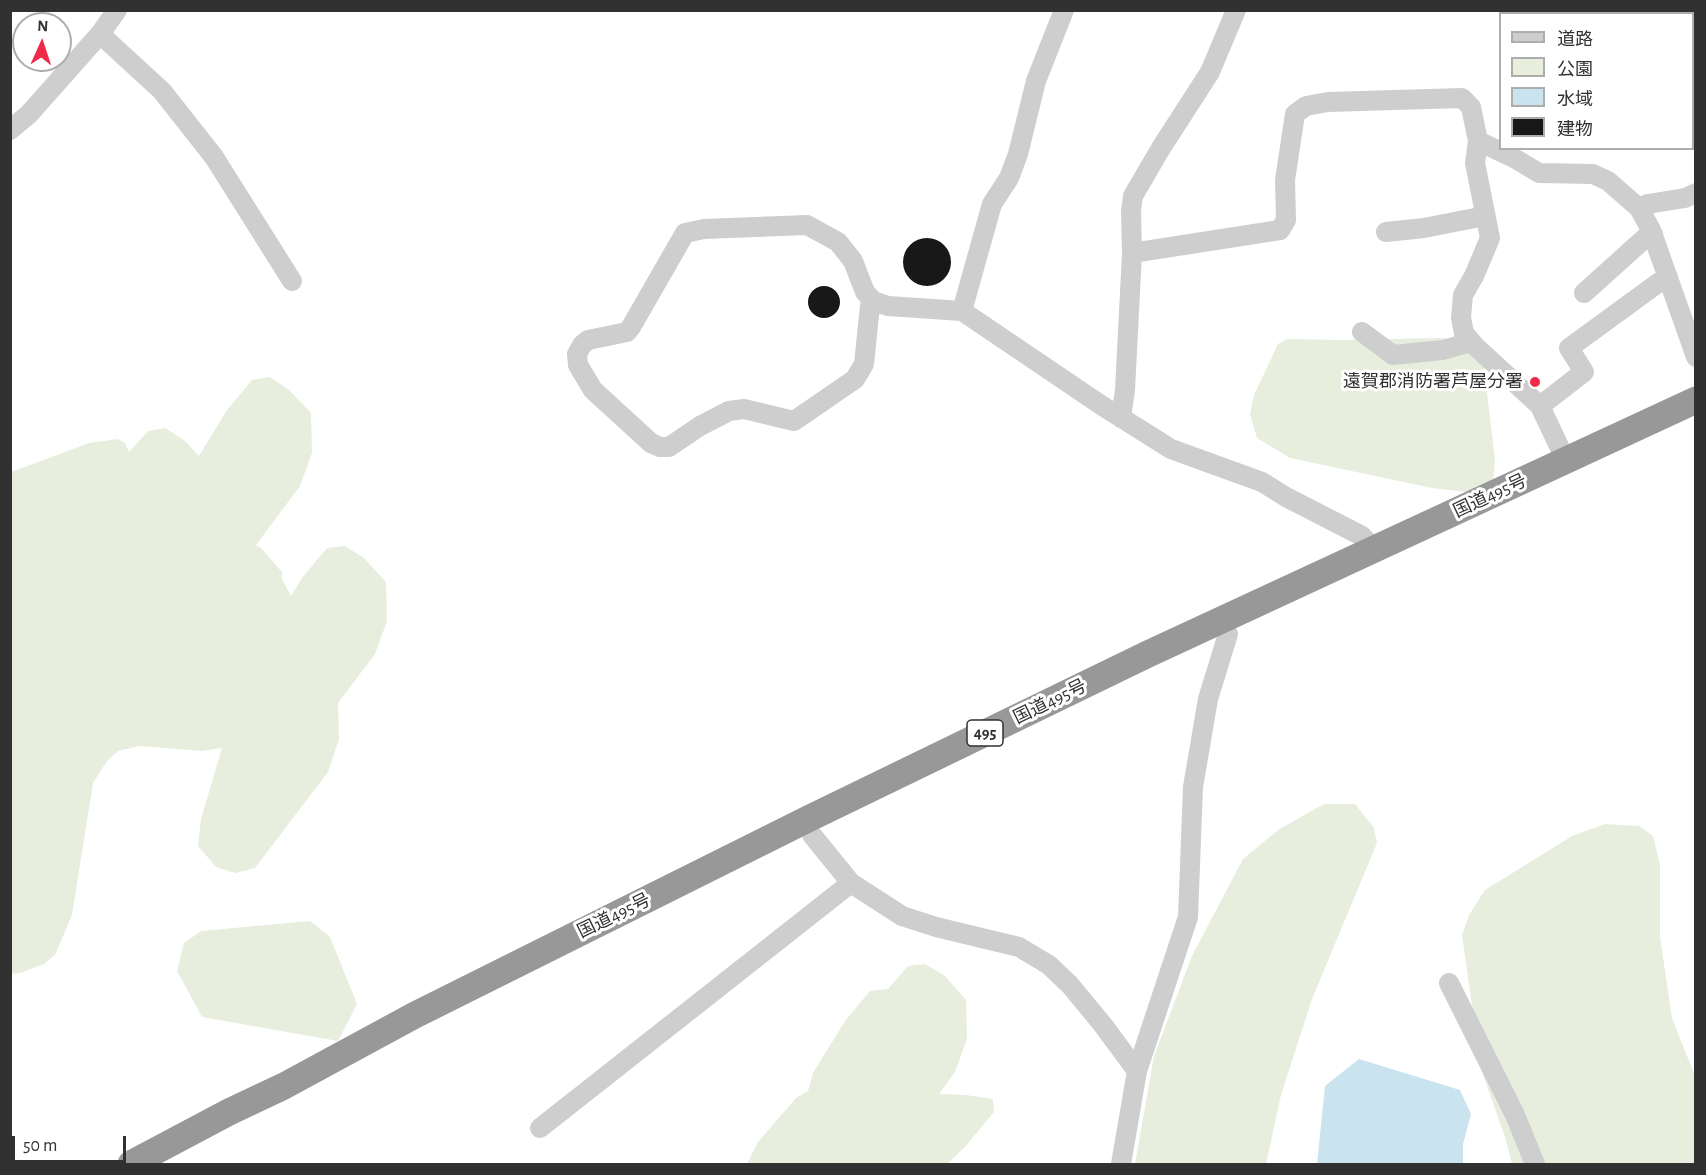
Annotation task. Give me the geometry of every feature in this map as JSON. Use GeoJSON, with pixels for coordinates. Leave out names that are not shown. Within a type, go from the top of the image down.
{"type":"FeatureCollection","features":[{"type":"Feature","properties":{"kind":"highway","name":"国道495号"},"geometry":{"type":"LineString","coordinates":[[131,1164],[229,1112],[284,1086],[415,1015],[820,813],[1148,654],[1695,400]]}},
{"type":"Feature","properties":{"kind":"highway","name":"国道495号"},"geometry":{"type":"LineString","coordinates":[[284,1086],[333,1071],[1227,634],[1626,449],[1695,414]]}},
{"type":"Feature","properties":{"kind":"street"},"geometry":{"type":"LineString","coordinates":[[10,130],[29,114],[100,34],[117,10]]}},
{"type":"Feature","properties":{"kind":"street"},"geometry":{"type":"LineString","coordinates":[[962,311],[992,204],[1009,178],[1018,154],[1036,81],[1064,10]]}},
{"type":"Feature","properties":{"kind":"street"},"geometry":{"type":"LineString","coordinates":[[1121,418],[1125,390],[1133,196],[1210,72],[1236,10]]}},
{"type":"Feature","properties":{"kind":"street"},"geometry":{"type":"LineString","coordinates":[[100,34],[162,91],[214,157],[292,281]]}},
{"type":"Feature","properties":{"kind":"street"},"geometry":{"type":"LineString","coordinates":[[1132,253],[1280,230],[1286,220],[1285,180],[1295,114],[1306,106],[1328,102],[1462,98],[1471,107],[1478,141],[1475,163],[1490,238],[1478,268],[1463,295],[1461,318],[1464,333],[1493,364],[1540,406],[1566,461]]}},
{"type":"Feature","properties":{"kind":"street"},"geometry":{"type":"LineString","coordinates":[[1478,141],[1539,173],[1593,174],[1608,181],[1639,208],[1653,234],[1695,357]]}},
{"type":"Feature","properties":{"kind":"street"},"geometry":{"type":"LineString","coordinates":[[1639,208],[1648,204],[1685,198],[1695,193]]}},
{"type":"Feature","properties":{"kind":"street"},"geometry":{"type":"LineString","coordinates":[[1386,232],[1424,228],[1485,216]]}},
{"type":"Feature","properties":{"kind":"street"},"geometry":{"type":"LineString","coordinates":[[873,301],[870,306],[864,364],[855,379],[794,421],[744,409],[729,411],[700,426],[669,447],[660,447],[651,442],[593,390],[578,364],[577,354],[588,340],[627,332],[632,327],[685,232],[704,229],[807,225],[838,242],[853,261],[865,292],[873,301],[888,306],[962,311],[1171,449],[1262,482],[1362,536],[1375,550]]}},
{"type":"Feature","properties":{"kind":"street"},"geometry":{"type":"LineString","coordinates":[[1584,293],[1645,238],[1653,234]]}},
{"type":"Feature","properties":{"kind":"street"},"geometry":{"type":"LineString","coordinates":[[1540,406],[1584,372],[1569,348],[1668,277]]}},
{"type":"Feature","properties":{"kind":"street"},"geometry":{"type":"LineString","coordinates":[[1362,332],[1394,355],[1443,350],[1471,342]]}},
{"type":"Feature","properties":{"kind":"street"},"geometry":{"type":"LineString","coordinates":[[1121,1164],[1137,1071],[1188,917],[1193,787],[1208,699],[1227,634]]}},
{"type":"Feature","properties":{"kind":"street"},"geometry":{"type":"LineString","coordinates":[[812,836],[850,883],[902,916],[936,927],[1019,947],[1049,965],[1070,985],[1137,1071]]}},
{"type":"Feature","properties":{"kind":"street"},"geometry":{"type":"LineString","coordinates":[[540,1128],[850,883]]}},
{"type":"Feature","properties":{"kind":"street"},"geometry":{"type":"LineString","coordinates":[[1449,983],[1515,1115],[1535,1164]]}},
{"type":"Feature","properties":{"kind":"green space"},"geometry":{"type":"Polygon","coordinates":[[[1440,338],[1466,340],[1484,367],[1495,460],[1493,483],[1484,494],[1432,488],[1290,458],[1257,438],[1250,414],[1254,395],[1278,344],[1287,339],[1440,338]]]}},
{"type":"Feature","properties":{"kind":"green space"},"geometry":{"type":"Polygon","coordinates":[[[270,377],[289,390],[311,413],[312,453],[300,486],[256,545],[282,572],[282,579],[291,596],[302,578],[327,548],[345,546],[364,558],[386,582],[387,621],[375,654],[338,703],[339,739],[328,772],[255,868],[235,873],[216,867],[198,846],[201,819],[222,748],[202,751],[139,746],[118,751],[107,761],[93,783],[72,915],[55,955],[44,964],[11,974],[11,472],[89,443],[118,439],[125,443],[129,452],[148,431],[165,428],[185,441],[199,456],[227,410],[252,380],[270,377]]]}},
{"type":"Feature","properties":{"kind":"green space"},"geometry":{"type":"Polygon","coordinates":[[[1324,804],[1355,804],[1374,828],[1377,843],[1312,999],[1281,1095],[1266,1164],[1135,1164],[1154,1056],[1192,956],[1243,859],[1278,830],[1324,804]]]}},
{"type":"Feature","properties":{"kind":"green space"},"geometry":{"type":"Polygon","coordinates":[[[1605,824],[1639,826],[1653,836],[1660,865],[1660,937],[1672,1018],[1695,1076],[1695,1164],[1512,1164],[1481,1069],[1462,935],[1469,915],[1485,890],[1572,836],[1605,824]]]}},
{"type":"Feature","properties":{"kind":"green space"},"geometry":{"type":"Polygon","coordinates":[[[310,921],[330,937],[357,1004],[338,1041],[202,1017],[177,971],[184,943],[201,931],[310,921]]]}},
{"type":"Feature","properties":{"kind":"green space"},"geometry":{"type":"Polygon","coordinates":[[[925,964],[945,976],[966,1000],[967,1039],[955,1072],[939,1094],[993,1099],[994,1112],[965,1147],[947,1164],[747,1164],[758,1142],[796,1098],[808,1091],[813,1073],[845,1021],[870,991],[888,989],[908,966],[925,964]]]}},
{"type":"Feature","properties":{"kind":"water"},"geometry":{"type":"Polygon","coordinates":[[[1359,1059],[1460,1090],[1471,1114],[1463,1144],[1463,1164],[1317,1164],[1325,1086],[1359,1059]]]}},
{"type":"Feature","properties":{"kind":"building"},"geometry":{"type":"Polygon","coordinates":[[[922,238],[932,238],[944,245],[951,257],[951,267],[944,279],[932,286],[922,286],[907,275],[903,267],[903,257],[914,242],[922,238]]]}},
{"type":"Feature","properties":{"kind":"building"},"geometry":{"type":"Polygon","coordinates":[[[824,286],[835,291],[840,302],[835,313],[824,318],[813,313],[808,302],[813,291],[824,286]]]}},
{"type":"Feature","properties":{"kind":"place","name":"遠賀郡消防署芦屋分署"},"geometry":{"type":"Point","coordinates":[1535,382]}}]}
